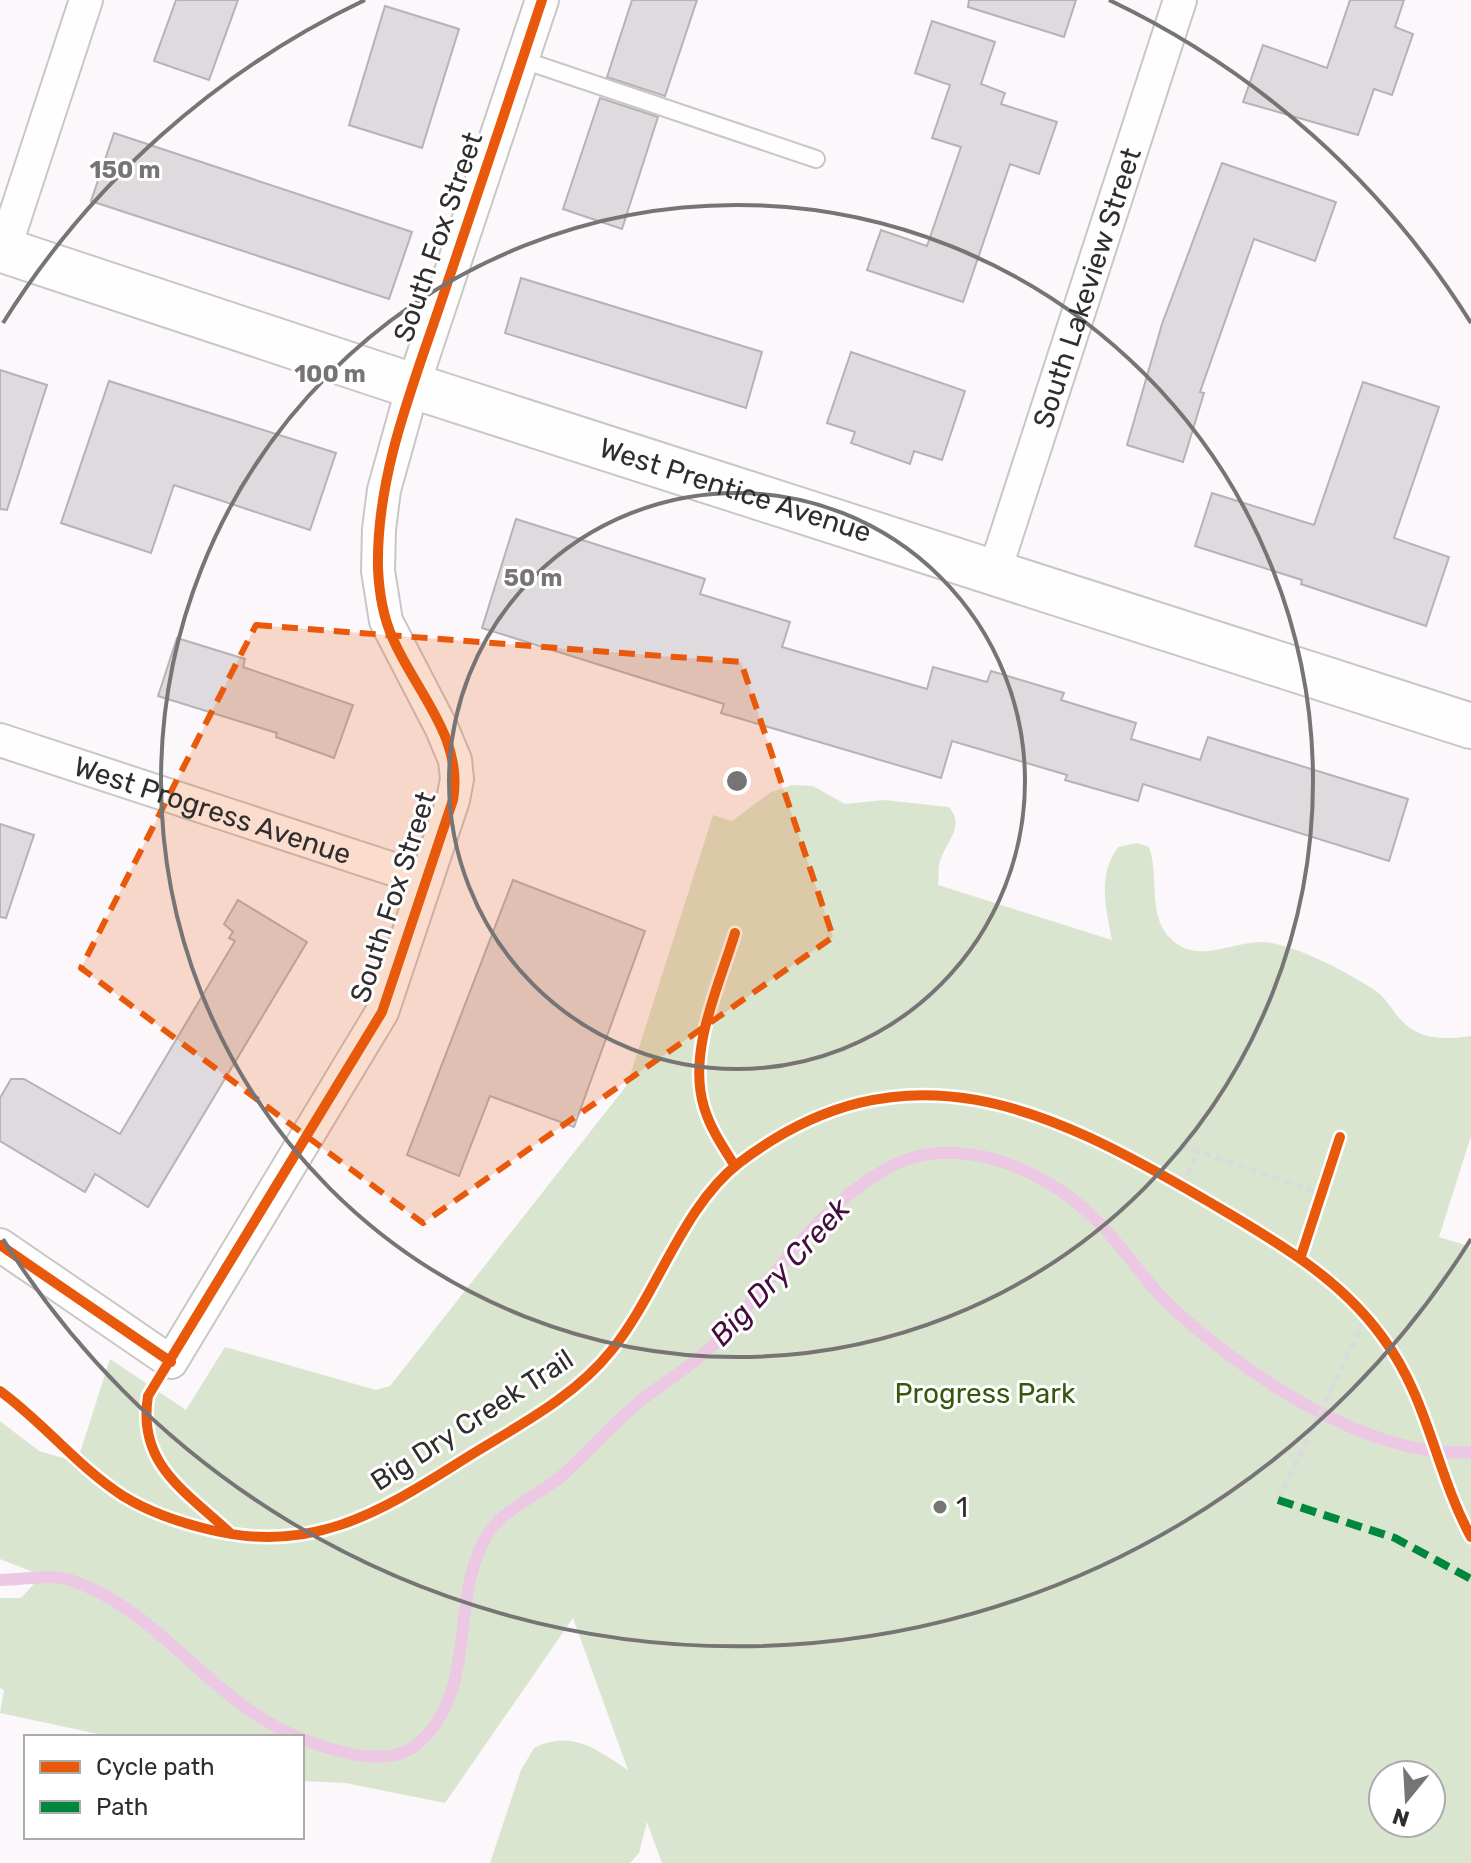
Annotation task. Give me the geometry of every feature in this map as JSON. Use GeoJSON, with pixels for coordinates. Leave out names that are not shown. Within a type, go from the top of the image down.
{"type":"FeatureCollection","features":[{"type":"Feature","properties":{"kind":"street"},"geometry":{"type":"LineString","coordinates":[[2,250],[86,0]]}},
{"type":"Feature","properties":{"kind":"street","name":"South Fox Street"},"geometry":{"type":"LineString","coordinates":[[0,1245],[171,1362],[382,1012],[453,800],[455,760],[386,621],[378,571],[384,490],[413,386],[542,0]]}},
{"type":"Feature","properties":{"kind":"street","name":"South Lakeview Street"},"geometry":{"type":"LineString","coordinates":[[994,573],[1180,0]]}},
{"type":"Feature","properties":{"kind":"street","name":"West Prentice Avenue"},"geometry":{"type":"LineString","coordinates":[[2,250],[413,386],[1471,726]]}},
{"type":"Feature","properties":{"kind":"street","name":"West Progress Avenue"},"geometry":{"type":"LineString","coordinates":[[0,740],[426,880]]}},
{"type":"Feature","properties":{"kind":"lane"},"geometry":{"type":"LineString","coordinates":[[523,60],[816,159]]}},
{"type":"Feature","properties":{"kind":"path"},"geometry":{"type":"LineString","coordinates":[[1181,1146],[1321,1193]]}},
{"type":"Feature","properties":{"kind":"path"},"geometry":{"type":"LineString","coordinates":[[1195,1194],[1178,1184],[1198,1152]]}},
{"type":"Feature","properties":{"kind":"path"},"geometry":{"type":"LineString","coordinates":[[1317,1205],[1326,1179]]}},
{"type":"Feature","properties":{"kind":"path"},"geometry":{"type":"LineString","coordinates":[[1278,1500],[1366,1319]]}},
{"type":"Feature","properties":{"kind":"highlighted area"},"geometry":{"type":"Polygon","coordinates":[[[256,625],[741,662],[833,937],[423,1223],[81,968],[256,625]]]}},
{"type":"Feature","properties":{"kind":"green space","name":"Progress Park"},"geometry":{"type":"Polygon","coordinates":[[[792,785],[813,786],[845,804],[884,800],[949,807],[956,822],[941,858],[938,885],[1112,940],[1105,893],[1107,869],[1118,847],[1137,843],[1149,847],[1159,920],[1172,940],[1183,948],[1208,951],[1259,942],[1285,946],[1324,962],[1373,989],[1402,1021],[1417,1032],[1444,1038],[1471,1036],[1471,1136],[1439,1237],[1471,1247],[1471,1863],[662,1863],[647,1822],[639,1853],[630,1863],[490,1863],[521,1770],[534,1748],[572,1741],[595,1749],[628,1770],[573,1618],[445,1803],[346,1783],[304,1781],[304,1735],[103,1735],[0,1713],[4,1690],[0,1688],[0,1598],[21,1598],[33,1585],[33,1572],[0,1559],[0,1421],[39,1451],[77,1462],[110,1359],[186,1410],[225,1347],[376,1390],[390,1386],[627,1085],[713,815],[732,821],[771,792],[792,785]]]}},
{"type":"Feature","properties":{"kind":"building"},"geometry":{"type":"Polygon","coordinates":[[[176,0],[238,0],[209,80],[154,61],[176,0]]]}},
{"type":"Feature","properties":{"kind":"building"},"geometry":{"type":"Polygon","coordinates":[[[632,0],[697,0],[665,96],[607,77],[632,0]]]}},
{"type":"Feature","properties":{"kind":"building"},"geometry":{"type":"Polygon","coordinates":[[[969,0],[1076,0],[1064,37],[968,7],[969,0]]]}},
{"type":"Feature","properties":{"kind":"building"},"geometry":{"type":"Polygon","coordinates":[[[1350,0],[1404,0],[1395,27],[1413,34],[1392,95],[1374,89],[1358,135],[1243,102],[1263,45],[1327,68],[1350,0]]]}},
{"type":"Feature","properties":{"kind":"building"},"geometry":{"type":"Polygon","coordinates":[[[385,6],[459,29],[422,148],[349,125],[385,6]]]}},
{"type":"Feature","properties":{"kind":"building"},"geometry":{"type":"Polygon","coordinates":[[[932,21],[995,42],[981,84],[1005,93],[1001,104],[1057,122],[1039,174],[1010,164],[963,302],[867,270],[881,230],[927,246],[961,147],[932,138],[950,85],[915,73],[932,21]]]}},
{"type":"Feature","properties":{"kind":"building"},"geometry":{"type":"Polygon","coordinates":[[[600,98],[658,117],[622,229],[563,209],[600,98]]]}},
{"type":"Feature","properties":{"kind":"building"},"geometry":{"type":"Polygon","coordinates":[[[114,133],[412,232],[389,299],[91,201],[114,133]]]}},
{"type":"Feature","properties":{"kind":"building"},"geometry":{"type":"Polygon","coordinates":[[[1222,163],[1336,202],[1315,261],[1254,239],[1200,392],[1204,393],[1183,462],[1127,445],[1162,324],[1222,163]]]}},
{"type":"Feature","properties":{"kind":"building"},"geometry":{"type":"Polygon","coordinates":[[[521,278],[762,352],[746,408],[505,333],[521,278]]]}},
{"type":"Feature","properties":{"kind":"building"},"geometry":{"type":"Polygon","coordinates":[[[851,352],[965,391],[942,460],[914,451],[910,464],[851,443],[855,432],[827,423],[851,352]]]}},
{"type":"Feature","properties":{"kind":"building"},"geometry":{"type":"Polygon","coordinates":[[[0,370],[47,385],[7,510],[0,509],[0,370]]]}},
{"type":"Feature","properties":{"kind":"building"},"geometry":{"type":"Polygon","coordinates":[[[109,381],[336,453],[310,530],[174,485],[151,553],[61,523],[109,381]]]}},
{"type":"Feature","properties":{"kind":"building"},"geometry":{"type":"Polygon","coordinates":[[[1363,382],[1439,407],[1394,538],[1449,557],[1426,626],[1301,584],[1302,580],[1195,546],[1212,493],[1314,525],[1363,382]]]}},
{"type":"Feature","properties":{"kind":"building"},"geometry":{"type":"Polygon","coordinates":[[[516,519],[705,579],[700,594],[790,622],[782,647],[927,689],[933,667],[987,682],[991,671],[1064,693],[1061,700],[1136,723],[1131,739],[1200,760],[1208,737],[1408,799],[1389,861],[1143,784],[1138,801],[1065,780],[1067,775],[952,741],[941,778],[721,713],[724,704],[482,628],[516,519]]]}},
{"type":"Feature","properties":{"kind":"building"},"geometry":{"type":"Polygon","coordinates":[[[177,638],[245,659],[243,667],[353,705],[334,758],[276,737],[277,733],[158,696],[177,638]]]}},
{"type":"Feature","properties":{"kind":"building"},"geometry":{"type":"Polygon","coordinates":[[[0,824],[34,835],[6,918],[0,917],[0,824]]]}},
{"type":"Feature","properties":{"kind":"building"},"geometry":{"type":"Polygon","coordinates":[[[513,880],[645,931],[574,1127],[490,1096],[459,1176],[407,1155],[513,880]]]}},
{"type":"Feature","properties":{"kind":"building"},"geometry":{"type":"Polygon","coordinates":[[[238,900],[307,942],[148,1207],[95,1174],[85,1192],[0,1141],[0,1098],[11,1079],[24,1079],[120,1134],[235,941],[229,938],[233,932],[224,924],[238,900]]]}},
{"type":"Feature","properties":{"kind":"waterway","name":"Big Dry Creek"},"geometry":{"type":"LineString","coordinates":[[304,1740],[360,1756],[375,1757],[404,1752],[416,1745],[436,1723],[449,1698],[457,1671],[469,1585],[476,1558],[496,1523],[564,1474],[633,1407],[711,1348],[795,1248],[836,1206],[884,1170],[910,1158],[938,1153],[966,1154],[994,1159],[1022,1169],[1072,1199],[1093,1217],[1177,1312],[1275,1387],[1353,1428],[1393,1442],[1432,1451],[1471,1452]]}},
{"type":"Feature","properties":{"kind":"waterway","name":"Big Dry Creek"},"geometry":{"type":"LineString","coordinates":[[0,1580],[64,1579],[104,1595],[133,1613],[238,1702],[294,1735]]}},
{"type":"Feature","properties":{"kind":"marked path"},"geometry":{"type":"LineString","coordinates":[[1278,1500],[1395,1538],[1471,1579]]}},
{"type":"Feature","properties":{"kind":"cycle path"},"geometry":{"type":"LineString","coordinates":[[229,1532],[181,1489],[157,1458],[147,1420],[148,1396],[382,1012],[453,800],[455,777],[445,736],[403,659],[384,613],[378,568],[379,533],[390,465],[408,398],[542,0]]}},
{"type":"Feature","properties":{"kind":"cycle path"},"geometry":{"type":"LineString","coordinates":[[735,933],[707,1019],[699,1064],[704,1107],[717,1137],[735,1166]]}},
{"type":"Feature","properties":{"kind":"cycle path","name":"Big Dry Creek Trail"},"geometry":{"type":"LineString","coordinates":[[0,1391],[107,1484],[133,1502],[166,1516],[211,1530],[247,1536],[280,1537],[341,1525],[428,1482],[540,1413],[578,1384],[611,1351],[701,1203],[739,1163],[800,1125],[859,1103],[917,1095],[974,1100],[1031,1114],[1088,1137],[1146,1166],[1278,1244],[1345,1295],[1383,1338],[1399,1362],[1422,1411],[1471,1537]]}},
{"type":"Feature","properties":{"kind":"cycle path"},"geometry":{"type":"LineString","coordinates":[[1301,1256],[1340,1137]]}},
{"type":"Feature","properties":{"kind":"cycle path"},"geometry":{"type":"LineString","coordinates":[[0,1245],[171,1362]]}},
{"type":"Feature","properties":{"kind":"place","name":"1"},"geometry":{"type":"Point","coordinates":[940,1507]}}]}
